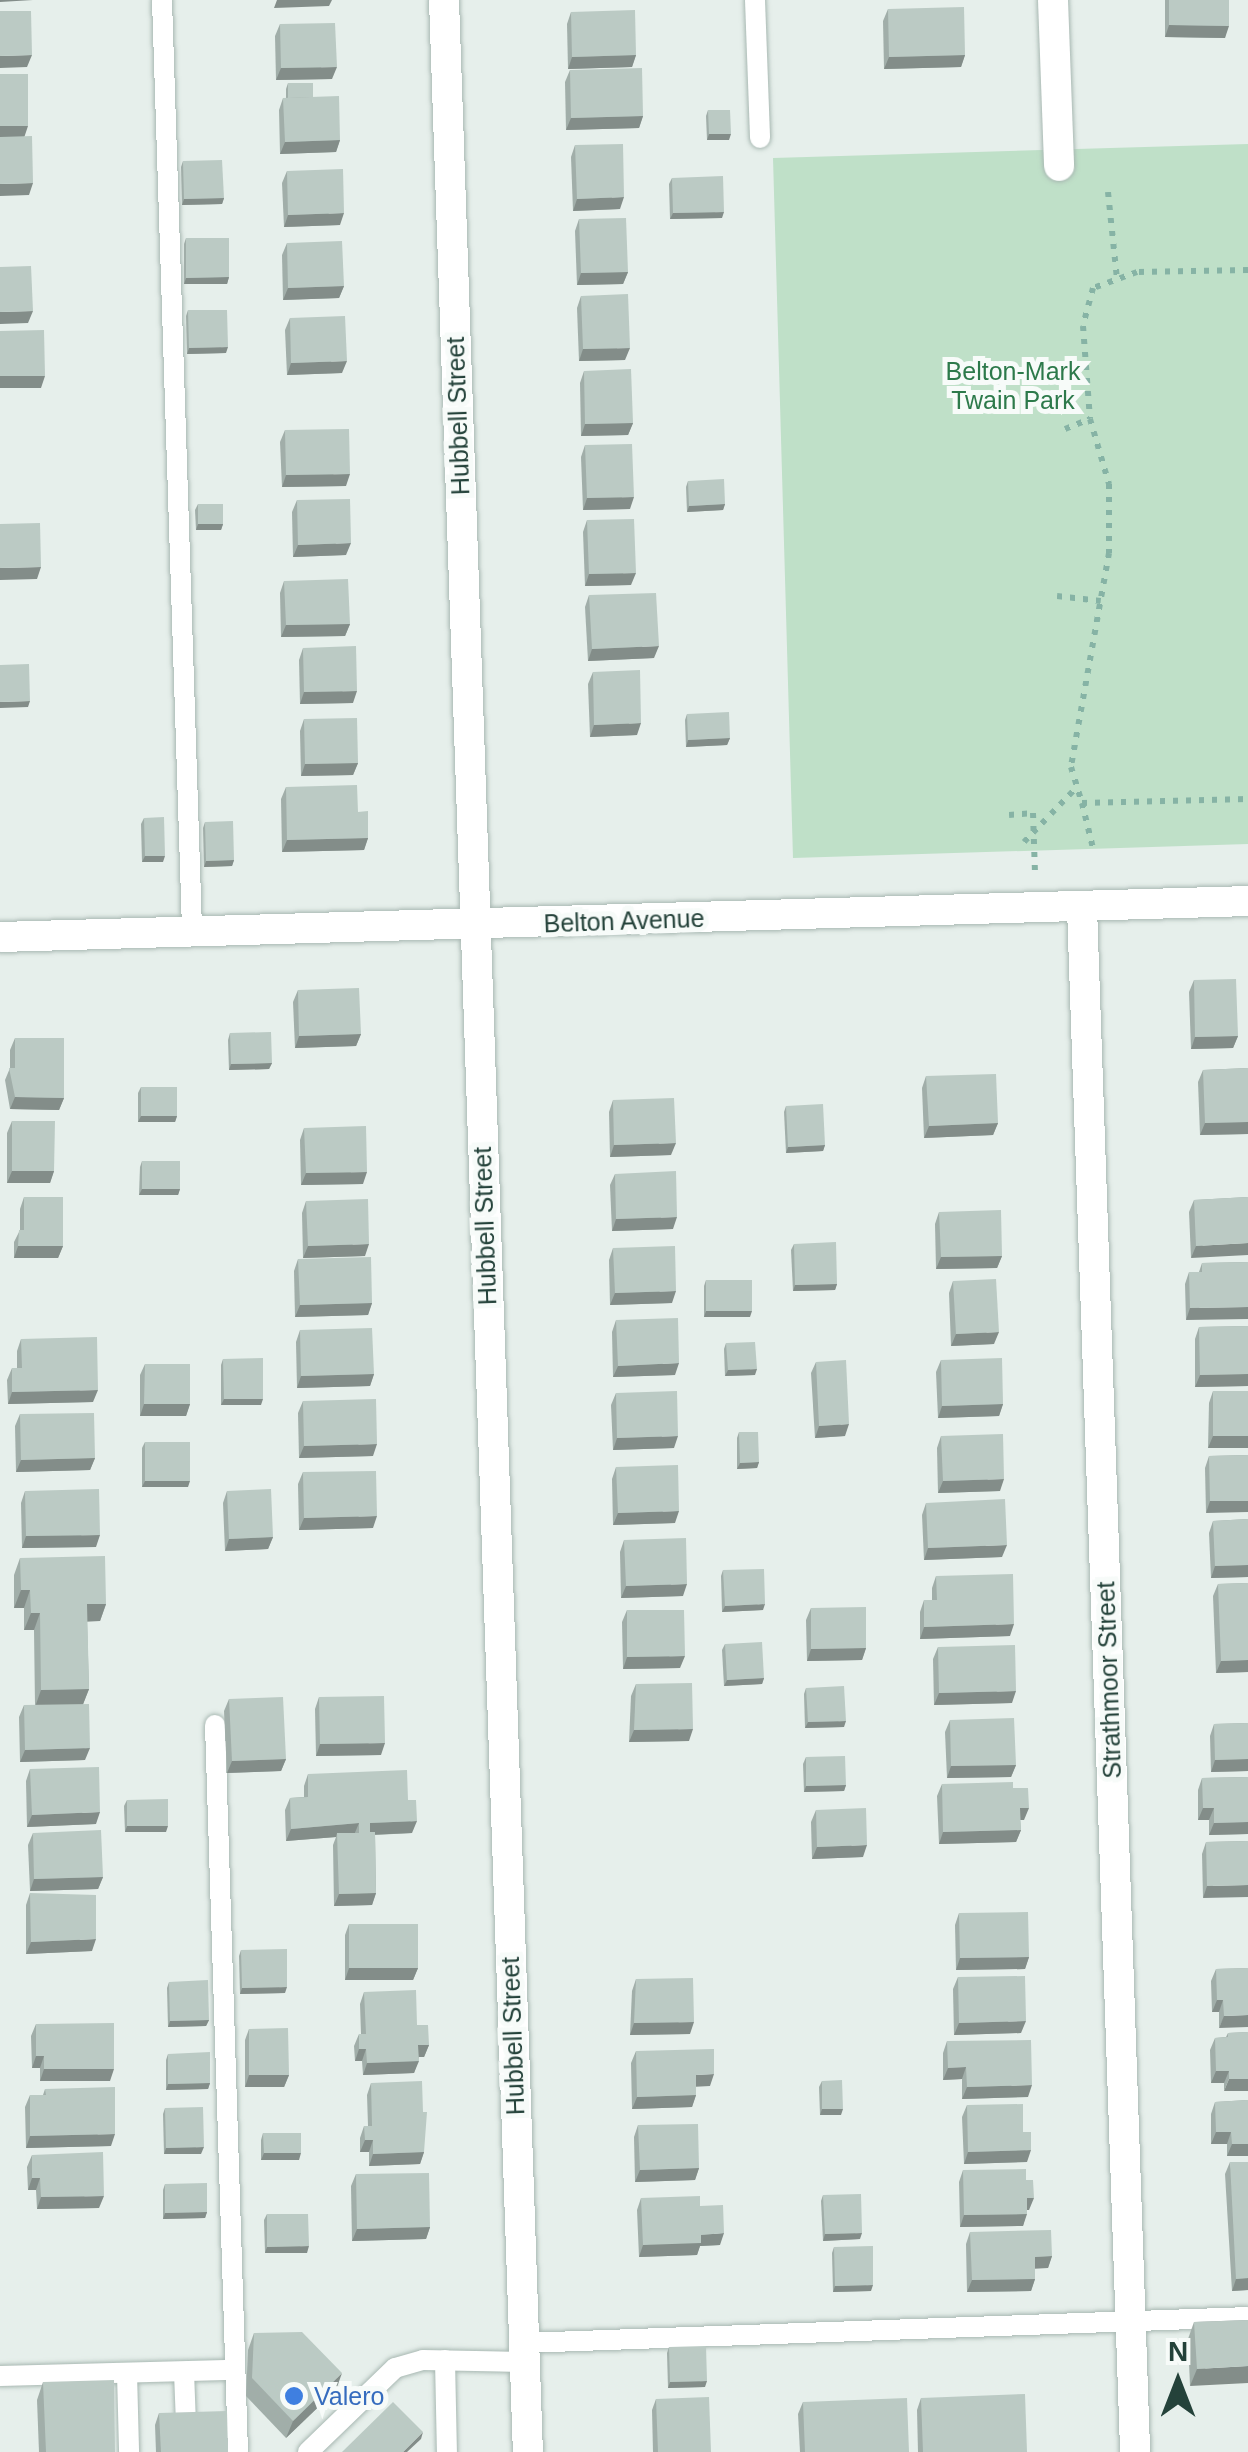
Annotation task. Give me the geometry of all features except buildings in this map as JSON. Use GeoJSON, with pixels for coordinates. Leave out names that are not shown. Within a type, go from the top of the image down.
{"type":"FeatureCollection","features":[{"type":"Feature","properties":{"kind":"street","name":"Hubbell Street"},"geometry":{"type":"LineString","coordinates":[[444,0],[528,2452]]}},
{"type":"Feature","properties":{"kind":"street"},"geometry":{"type":"LineString","coordinates":[[1053,0],[1059,166]]}},
{"type":"Feature","properties":{"kind":"street","name":"Belton Avenue"},"geometry":{"type":"LineString","coordinates":[[0,937],[1248,901]]}},
{"type":"Feature","properties":{"kind":"street","name":"Strathmoor Street"},"geometry":{"type":"LineString","coordinates":[[1082,908],[1135,2452]]}},
{"type":"Feature","properties":{"kind":"lane"},"geometry":{"type":"LineString","coordinates":[[162,0],[192,930]]}},
{"type":"Feature","properties":{"kind":"lane"},"geometry":{"type":"LineString","coordinates":[[755,0],[760,138]]}},
{"type":"Feature","properties":{"kind":"lane"},"geometry":{"type":"LineString","coordinates":[[215,1726],[238,2452]]}},
{"type":"Feature","properties":{"kind":"lane"},"geometry":{"type":"LineString","coordinates":[[308,2452],[396,2368],[423,2360],[1248,2318]]}},
{"type":"Feature","properties":{"kind":"lane"},"geometry":{"type":"LineString","coordinates":[[444,2360],[447,2452]]}},
{"type":"Feature","properties":{"kind":"lane"},"geometry":{"type":"LineString","coordinates":[[0,2376],[235,2370]]}},
{"type":"Feature","properties":{"kind":"lane"},"geometry":{"type":"LineString","coordinates":[[184,2372],[186,2423]]}},
{"type":"Feature","properties":{"kind":"lane"},"geometry":{"type":"LineString","coordinates":[[127,2373],[129,2452]]}},
{"type":"Feature","properties":{"kind":"path"},"geometry":{"type":"LineString","coordinates":[[1108,192],[1117,279]]}},
{"type":"Feature","properties":{"kind":"path"},"geometry":{"type":"LineString","coordinates":[[1093,848],[1071,767],[1109,552],[1109,484],[1090,420],[1083,326],[1093,288],[1137,272],[1248,270]]}},
{"type":"Feature","properties":{"kind":"path"},"geometry":{"type":"LineString","coordinates":[[1065,429],[1090,420]]}},
{"type":"Feature","properties":{"kind":"path"},"geometry":{"type":"LineString","coordinates":[[1057,596],[1101,601]]}},
{"type":"Feature","properties":{"kind":"path"},"geometry":{"type":"LineString","coordinates":[[1024,842],[1077,787]]}},
{"type":"Feature","properties":{"kind":"path"},"geometry":{"type":"LineString","coordinates":[[1082,803],[1248,798]]}},
{"type":"Feature","properties":{"kind":"path"},"geometry":{"type":"LineString","coordinates":[[1009,815],[1033,814],[1036,909]]}},
{"type":"Feature","properties":{"kind":"green space","name":"Belton-Mark Twain Park"},"geometry":{"type":"Polygon","coordinates":[[[1248,144],[1248,844],[793,858],[773,158],[1248,144]]]}},
{"type":"Feature","properties":{"kind":"place","name":"Valero"},"geometry":{"type":"Point","coordinates":[294,2396]}}]}
